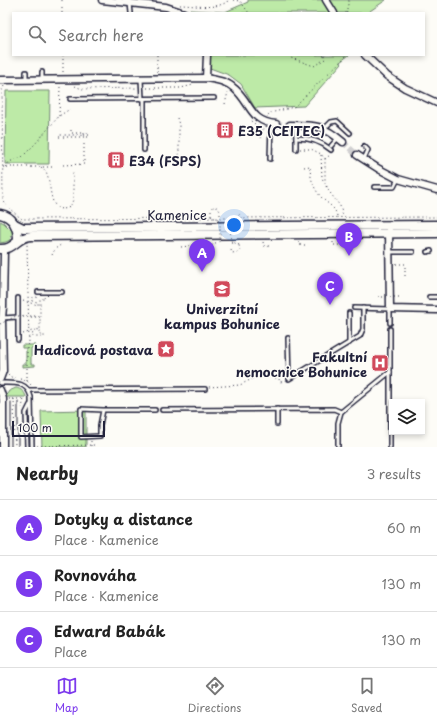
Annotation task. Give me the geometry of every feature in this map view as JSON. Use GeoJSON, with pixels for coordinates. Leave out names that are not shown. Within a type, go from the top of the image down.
{"type":"FeatureCollection","features":[{"type":"Feature","properties":{"kind":"street"},"geometry":{"type":"LineString","coordinates":[[102,0],[166,7],[181,12]]}},
{"type":"Feature","properties":{"kind":"street"},"geometry":{"type":"LineString","coordinates":[[326,0],[333,12]]}},
{"type":"Feature","properties":{"kind":"street"},"geometry":{"type":"LineString","coordinates":[[206,78],[207,56]]}},
{"type":"Feature","properties":{"kind":"street"},"geometry":{"type":"LineString","coordinates":[[365,56],[387,76],[405,88],[437,103]]}},
{"type":"Feature","properties":{"kind":"street"},"geometry":{"type":"LineString","coordinates":[[0,80],[60,80],[114,77],[141,79],[206,78],[222,80],[235,88],[253,113],[268,125]]}},
{"type":"Feature","properties":{"kind":"street"},"geometry":{"type":"LineString","coordinates":[[293,125],[316,125],[325,128],[341,140]]}},
{"type":"Feature","properties":{"kind":"street"},"geometry":{"type":"LineString","coordinates":[[357,155],[398,179],[437,190]]}},
{"type":"Feature","properties":{"kind":"street","name":"Kamenice"},"geometry":{"type":"LineString","coordinates":[[0,214],[6,215],[15,224],[23,228],[389,229],[437,233]]}},
{"type":"Feature","properties":{"kind":"street"},"geometry":{"type":"LineString","coordinates":[[15,224],[18,240]]}},
{"type":"Feature","properties":{"kind":"street","name":"Kamenice"},"geometry":{"type":"LineString","coordinates":[[2,249],[12,246],[25,236],[389,229],[437,225]]}},
{"type":"Feature","properties":{"kind":"street"},"geometry":{"type":"LineString","coordinates":[[389,229],[390,309],[437,310]]}},
{"type":"Feature","properties":{"kind":"street"},"geometry":{"type":"LineString","coordinates":[[0,378],[3,371],[2,249]]}},
{"type":"Feature","properties":{"kind":"street"},"geometry":{"type":"LineString","coordinates":[[0,390],[3,398],[3,447]]}},
{"type":"Feature","properties":{"kind":"lane"},"geometry":{"type":"LineString","coordinates":[[130,3],[130,12]]}},
{"type":"Feature","properties":{"kind":"lane"},"geometry":{"type":"LineString","coordinates":[[26,72],[26,80]]}},
{"type":"Feature","properties":{"kind":"lane"},"geometry":{"type":"LineString","coordinates":[[42,72],[42,80]]}},
{"type":"Feature","properties":{"kind":"lane"},"geometry":{"type":"LineString","coordinates":[[141,79],[144,150]]}},
{"type":"Feature","properties":{"kind":"lane"},"geometry":{"type":"LineString","coordinates":[[70,99],[214,98]]}},
{"type":"Feature","properties":{"kind":"lane"},"geometry":{"type":"LineString","coordinates":[[325,128],[331,122],[337,121],[350,133]]}},
{"type":"Feature","properties":{"kind":"lane"},"geometry":{"type":"LineString","coordinates":[[268,125],[270,159]]}},
{"type":"Feature","properties":{"kind":"lane"},"geometry":{"type":"LineString","coordinates":[[293,125],[296,138],[296,149]]}},
{"type":"Feature","properties":{"kind":"lane"},"geometry":{"type":"LineString","coordinates":[[296,138],[312,139],[325,145],[331,150]]}},
{"type":"Feature","properties":{"kind":"lane"},"geometry":{"type":"LineString","coordinates":[[332,146],[341,140]]}},
{"type":"Feature","properties":{"kind":"lane"},"geometry":{"type":"LineString","coordinates":[[364,146],[368,150],[364,159]]}},
{"type":"Feature","properties":{"kind":"lane"},"geometry":{"type":"LineString","coordinates":[[374,187],[394,187],[398,179]]}},
{"type":"Feature","properties":{"kind":"lane"},"geometry":{"type":"LineString","coordinates":[[427,252],[432,251]]}},
{"type":"Feature","properties":{"kind":"lane"},"geometry":{"type":"LineString","coordinates":[[390,252],[413,252]]}},
{"type":"Feature","properties":{"kind":"lane"},"geometry":{"type":"LineString","coordinates":[[38,292],[62,292]]}},
{"type":"Feature","properties":{"kind":"lane"},"geometry":{"type":"LineString","coordinates":[[429,297],[437,297]]}},
{"type":"Feature","properties":{"kind":"lane"},"geometry":{"type":"LineString","coordinates":[[18,299],[18,340]]}},
{"type":"Feature","properties":{"kind":"lane"},"geometry":{"type":"LineString","coordinates":[[354,308],[390,309],[390,323]]}},
{"type":"Feature","properties":{"kind":"lane"},"geometry":{"type":"LineString","coordinates":[[288,338],[289,379],[360,336],[363,329],[363,308]]}},
{"type":"Feature","properties":{"kind":"lane"},"geometry":{"type":"LineString","coordinates":[[349,313],[349,342]]}},
{"type":"Feature","properties":{"kind":"lane"},"geometry":{"type":"LineString","coordinates":[[2,319],[18,317]]}},
{"type":"Feature","properties":{"kind":"lane"},"geometry":{"type":"LineString","coordinates":[[390,329],[390,447]]}},
{"type":"Feature","properties":{"kind":"lane"},"geometry":{"type":"LineString","coordinates":[[338,446],[338,423],[341,412],[390,372]]}},
{"type":"Feature","properties":{"kind":"lane"},"geometry":{"type":"LineString","coordinates":[[0,383],[16,383],[29,390],[206,389]]}},
{"type":"Feature","properties":{"kind":"lane"},"geometry":{"type":"LineString","coordinates":[[29,390],[31,404],[32,447]]}},
{"type":"Feature","properties":{"kind":"lane"},"geometry":{"type":"LineString","coordinates":[[27,447],[26,413],[31,404]]}},
{"type":"Feature","properties":{"kind":"lane"},"geometry":{"type":"LineString","coordinates":[[103,410],[100,425],[100,436],[81,436],[81,409],[155,410]]}},
{"type":"Feature","properties":{"kind":"lane"},"geometry":{"type":"LineString","coordinates":[[277,409],[277,424]]}},
{"type":"Feature","properties":{"kind":"lane"},"geometry":{"type":"LineString","coordinates":[[162,410],[334,409],[341,412]]}},
{"type":"Feature","properties":{"kind":"path"},"geometry":{"type":"LineString","coordinates":[[178,4],[214,6],[222,5],[228,0]]}},
{"type":"Feature","properties":{"kind":"path"},"geometry":{"type":"LineString","coordinates":[[233,0],[240,1],[248,12]]}},
{"type":"Feature","properties":{"kind":"path"},"geometry":{"type":"LineString","coordinates":[[346,12],[350,0]]}},
{"type":"Feature","properties":{"kind":"path"},"geometry":{"type":"LineString","coordinates":[[59,116],[60,80],[63,56]]}},
{"type":"Feature","properties":{"kind":"path"},"geometry":{"type":"LineString","coordinates":[[157,56],[157,79]]}},
{"type":"Feature","properties":{"kind":"path"},"geometry":{"type":"LineString","coordinates":[[290,56],[291,58],[314,66],[325,59],[324,56]]}},
{"type":"Feature","properties":{"kind":"path"},"geometry":{"type":"LineString","coordinates":[[260,138],[268,125],[270,112],[294,107],[346,56]]}},
{"type":"Feature","properties":{"kind":"path"},"geometry":{"type":"LineString","coordinates":[[60,80],[65,85]]}},
{"type":"Feature","properties":{"kind":"path"},"geometry":{"type":"LineString","coordinates":[[144,88],[182,88],[195,84]]}},
{"type":"Feature","properties":{"kind":"path"},"geometry":{"type":"LineString","coordinates":[[72,85],[82,88],[138,88]]}},
{"type":"Feature","properties":{"kind":"path"},"geometry":{"type":"LineString","coordinates":[[225,104],[230,85]]}},
{"type":"Feature","properties":{"kind":"path"},"geometry":{"type":"LineString","coordinates":[[6,86],[3,87],[2,90],[3,200],[5,205],[22,219],[437,217]]}},
{"type":"Feature","properties":{"kind":"path"},"geometry":{"type":"LineString","coordinates":[[6,167],[9,162],[22,157],[59,116],[70,109]]}},
{"type":"Feature","properties":{"kind":"path"},"geometry":{"type":"LineString","coordinates":[[177,118],[179,125],[180,165]]}},
{"type":"Feature","properties":{"kind":"path"},"geometry":{"type":"LineString","coordinates":[[70,130],[71,133],[84,135]]}},
{"type":"Feature","properties":{"kind":"path"},"geometry":{"type":"LineString","coordinates":[[84,135],[60,135],[59,137],[84,135],[88,133],[87,131]]}},
{"type":"Feature","properties":{"kind":"path"},"geometry":{"type":"LineString","coordinates":[[63,165],[84,164],[84,135]]}},
{"type":"Feature","properties":{"kind":"path"},"geometry":{"type":"LineString","coordinates":[[296,149],[306,148],[321,154],[325,160],[325,181],[328,190]]}},
{"type":"Feature","properties":{"kind":"path"},"geometry":{"type":"LineString","coordinates":[[321,154],[322,178],[328,190],[340,206],[344,217]]}},
{"type":"Feature","properties":{"kind":"path"},"geometry":{"type":"LineString","coordinates":[[325,160],[330,156]]}},
{"type":"Feature","properties":{"kind":"path"},"geometry":{"type":"LineString","coordinates":[[304,167],[310,166],[310,178],[323,199],[333,206],[338,217]]}},
{"type":"Feature","properties":{"kind":"path"},"geometry":{"type":"LineString","coordinates":[[3,167],[52,167]]}},
{"type":"Feature","properties":{"kind":"path"},"geometry":{"type":"LineString","coordinates":[[41,167],[47,172],[52,199],[56,206],[60,209],[70,207],[73,200],[73,172]]}},
{"type":"Feature","properties":{"kind":"path"},"geometry":{"type":"LineString","coordinates":[[210,249],[213,244],[220,241],[220,220],[212,217],[210,210],[213,207],[217,207],[220,211]]}},
{"type":"Feature","properties":{"kind":"path"},"geometry":{"type":"LineString","coordinates":[[231,250],[232,253],[236,253],[240,250],[240,246],[231,241],[230,220],[237,217],[241,213]]}},
{"type":"Feature","properties":{"kind":"path"},"geometry":{"type":"LineString","coordinates":[[181,247],[189,246],[189,242]]}},
{"type":"Feature","properties":{"kind":"path"},"geometry":{"type":"LineString","coordinates":[[230,242],[231,247]]}},
{"type":"Feature","properties":{"kind":"path"},"geometry":{"type":"LineString","coordinates":[[264,242],[264,246],[271,246]]}},
{"type":"Feature","properties":{"kind":"path"},"geometry":{"type":"LineString","coordinates":[[299,242],[299,245],[306,245]]}},
{"type":"Feature","properties":{"kind":"path"},"geometry":{"type":"LineString","coordinates":[[333,242],[333,245],[340,245]]}},
{"type":"Feature","properties":{"kind":"path"},"geometry":{"type":"LineString","coordinates":[[27,243],[29,317],[27,381]]}},
{"type":"Feature","properties":{"kind":"path"},"geometry":{"type":"LineString","coordinates":[[52,255],[55,249],[63,243]]}},
{"type":"Feature","properties":{"kind":"path"},"geometry":{"type":"LineString","coordinates":[[390,264],[405,264],[405,278]]}},
{"type":"Feature","properties":{"kind":"path"},"geometry":{"type":"LineString","coordinates":[[18,299],[38,305],[38,302],[32,301],[32,298],[45,297],[45,299],[40,299],[40,335],[44,335],[44,337],[32,336],[32,334],[38,332],[38,329],[18,335]]}},
{"type":"Feature","properties":{"kind":"path"},"geometry":{"type":"LineString","coordinates":[[378,297],[401,297]]}},
{"type":"Feature","properties":{"kind":"path"},"geometry":{"type":"LineString","coordinates":[[6,325],[2,319],[16,316],[40,317]]}},
{"type":"Feature","properties":{"kind":"path"},"geometry":{"type":"LineString","coordinates":[[18,317],[40,317]]}},
{"type":"Feature","properties":{"kind":"path"},"geometry":{"type":"LineString","coordinates":[[6,372],[11,377],[27,381],[34,390]]}},
{"type":"Feature","properties":{"kind":"path"},"geometry":{"type":"LineString","coordinates":[[206,389],[209,386],[240,385],[256,377],[260,377]]}},
{"type":"Feature","properties":{"kind":"path"},"geometry":{"type":"LineString","coordinates":[[275,378],[279,379],[280,382]]}},
{"type":"Feature","properties":{"kind":"path"},"geometry":{"type":"LineString","coordinates":[[3,398],[24,399]]}},
{"type":"Feature","properties":{"kind":"path"},"geometry":{"type":"LineString","coordinates":[[14,399],[15,447]]}},
{"type":"Feature","properties":{"kind":"path"},"geometry":{"type":"LineString","coordinates":[[37,446],[96,445]]}},
{"type":"Feature","properties":{"kind":"green space"},"geometry":{"type":"Polygon","coordinates":[[[248,0],[386,0],[368,12],[225,12],[248,2],[248,0]]]}},
{"type":"Feature","properties":{"kind":"green space"},"geometry":{"type":"Polygon","coordinates":[[[190,10],[225,12],[193,12],[190,10]]]}},
{"type":"Feature","properties":{"kind":"green space"},"geometry":{"type":"Polygon","coordinates":[[[208,56],[348,56],[340,62],[342,63],[304,106],[255,108],[241,84],[229,75],[210,68],[208,56]]]}},
{"type":"Feature","properties":{"kind":"green space"},"geometry":{"type":"Polygon","coordinates":[[[6,91],[50,91],[49,164],[5,164],[6,91]]]}},
{"type":"Feature","properties":{"kind":"green space"},"geometry":{"type":"Polygon","coordinates":[[[0,221],[13,232],[10,240],[0,243],[0,221]]]}},
{"type":"Feature","properties":{"kind":"green space"},"geometry":{"type":"Polygon","coordinates":[[[22,345],[35,345],[35,347],[31,348],[31,364],[35,364],[35,366],[22,367],[22,364],[26,364],[26,348],[22,348],[22,345]]]}},
{"type":"Feature","properties":{"kind":"green space"},"geometry":{"type":"Polygon","coordinates":[[[16,388],[20,389],[26,397],[5,397],[9,391],[16,388]]]}},
{"type":"Feature","properties":{"kind":"green space"},"geometry":{"type":"Polygon","coordinates":[[[86,410],[86,447],[42,447],[41,411],[86,410]]]}},
{"type":"Feature","properties":{"kind":"tunnel"},"geometry":{"type":"LineString","coordinates":[[276,124],[290,125]]}},
{"type":"Feature","properties":{"kind":"tunnel"},"geometry":{"type":"LineString","coordinates":[[343,142],[357,155]]}},
{"type":"Feature","properties":{"kind":"tram line"},"geometry":{"type":"LineString","coordinates":[[11,402],[11,447]]}},
{"type":"Feature","properties":{"kind":"tram line"},"geometry":{"type":"LineString","coordinates":[[18,402],[18,447]]}},
{"type":"Feature","properties":{"kind":"place","name":"E35 (CEITEC)"},"geometry":{"type":"Point","coordinates":[225,130]}},
{"type":"Feature","properties":{"kind":"place","name":"E34 (FSPS)"},"geometry":{"type":"Point","coordinates":[116,160]}},
{"type":"Feature","properties":{"kind":"place","name":"Rovnováha"},"geometry":{"type":"Point","coordinates":[349,256]}},
{"type":"Feature","properties":{"kind":"place","name":"Dotyky a distance"},"geometry":{"type":"Point","coordinates":[202,272]}},
{"type":"Feature","properties":{"kind":"place","name":"Univerzitní kampus Bohunice"},"geometry":{"type":"Point","coordinates":[222,289]}},
{"type":"Feature","properties":{"kind":"place","name":"Edward Babák"},"geometry":{"type":"Point","coordinates":[330,305]}},
{"type":"Feature","properties":{"kind":"place","name":"Hadicová postava"},"geometry":{"type":"Point","coordinates":[166,349]}},
{"type":"Feature","properties":{"kind":"place","name":"Fakultní nemocnice Bohunice"},"geometry":{"type":"Point","coordinates":[380,363]}}]}
